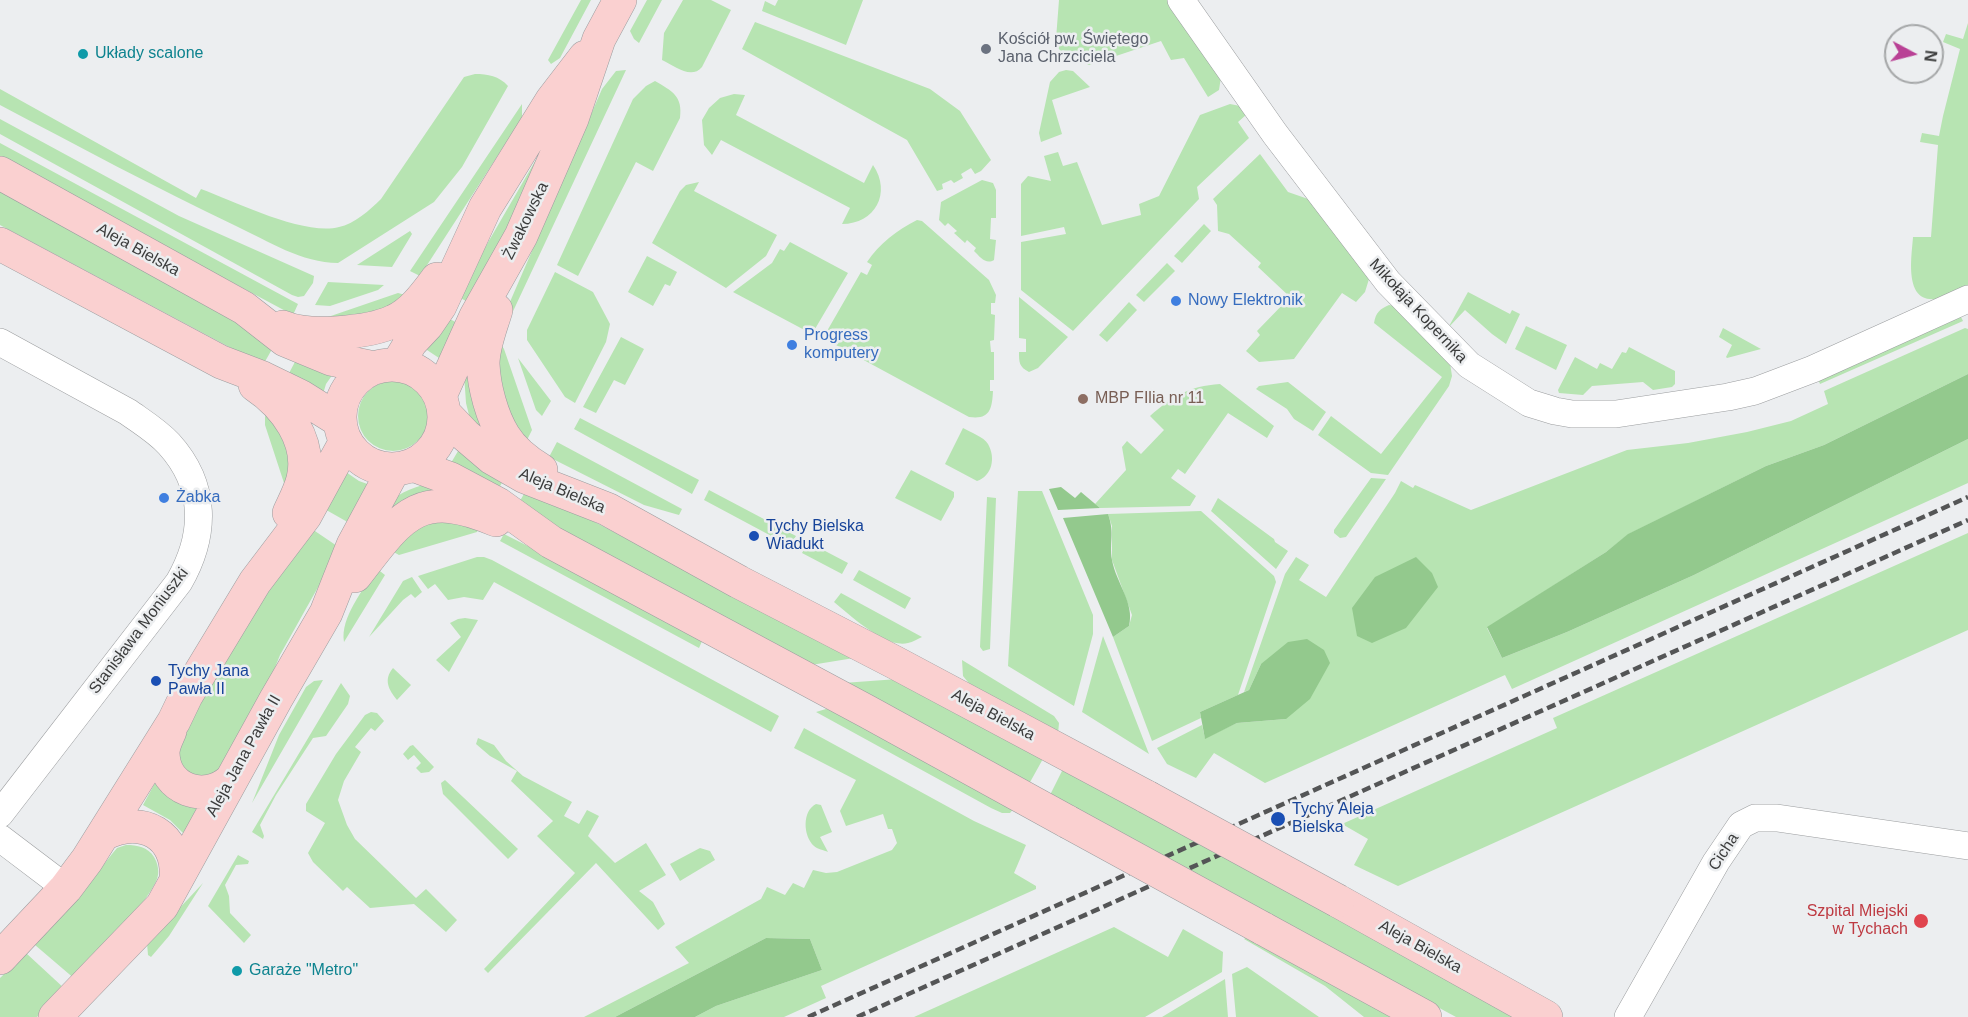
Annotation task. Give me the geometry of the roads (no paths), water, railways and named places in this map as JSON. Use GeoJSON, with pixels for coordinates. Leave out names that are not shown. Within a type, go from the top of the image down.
{"type":"FeatureCollection","features":[{"type":"Feature","properties":{"kind":"street","name":"Żwakowska"},"geometry":{"type":"LineString","coordinates":[[385,367],[427,325],[440,306],[485,208],[552,100],[599,39],[620,0]]}},
{"type":"Feature","properties":{"kind":"street","name":"Mikołaja Kopernika"},"geometry":{"type":"LineString","coordinates":[[1181,0],[1268,125],[1388,282],[1469,365],[1529,403],[1572,414],[1616,414],[1696,403],[1746,393],[1813,369],[1968,298]]}},
{"type":"Feature","properties":{"kind":"street","name":"Żwakowska"},"geometry":{"type":"LineString","coordinates":[[442,404],[476,316],[521,236],[572,119],[599,39]]}},
{"type":"Feature","properties":{"kind":"street","name":"Aleja Bielska"},"geometry":{"type":"LineString","coordinates":[[0,173],[244,308],[285,340],[331,359],[385,367]]}},
{"type":"Feature","properties":{"kind":"street"},"geometry":{"type":"LineString","coordinates":[[244,308],[290,330],[303,333],[343,332],[394,321],[408,312],[428,292],[485,208]]}},
{"type":"Feature","properties":{"kind":"street"},"geometry":{"type":"LineString","coordinates":[[521,236],[489,331],[483,363],[492,410],[504,436],[532,464],[607,509]]}},
{"type":"Feature","properties":{"kind":"street"},"geometry":{"type":"LineString","coordinates":[[0,244],[221,362],[268,393],[287,415],[303,444],[303,476],[296,499],[255,582],[186,696],[166,741],[163,754],[165,767],[176,781],[191,791],[202,793],[218,790],[231,780]]}},
{"type":"Feature","properties":{"kind":"street","name":"Stanisława Moniuszki"},"geometry":{"type":"LineString","coordinates":[[0,342],[128,412],[168,443],[192,482],[196,494],[199,527],[196,547],[189,566],[179,582],[0,814]]}},
{"type":"Feature","properties":{"kind":"street"},"geometry":{"type":"LineString","coordinates":[[221,362],[263,378],[300,396],[343,431],[355,453],[366,462],[380,468],[403,467],[451,479],[498,504],[550,542]]}},
{"type":"Feature","properties":{"kind":"street"},"geometry":{"type":"LineString","coordinates":[[255,582],[305,516],[343,431],[342,404],[348,389],[359,377],[385,367],[410,368],[422,375],[432,385],[442,404],[442,429],[436,444],[426,456],[403,467]]}},
{"type":"Feature","properties":{"kind":"street","name":"Aleja Bielska"},"geometry":{"type":"LineString","coordinates":[[442,404],[465,435],[492,459],[525,477],[607,509],[739,582],[1147,797],[1546,1017]]}},
{"type":"Feature","properties":{"kind":"street","name":"Aleja Jana Pawła II"},"geometry":{"type":"LineString","coordinates":[[55,1017],[162,906],[326,613],[353,545],[403,467]]}},
{"type":"Feature","properties":{"kind":"street"},"geometry":{"type":"LineString","coordinates":[[326,613],[390,530],[406,516],[426,508],[455,506],[477,512],[550,542],[868,712],[1425,1017]]}},
{"type":"Feature","properties":{"kind":"street"},"geometry":{"type":"LineString","coordinates":[[0,958],[66,888],[87,860],[174,721]]}},
{"type":"Feature","properties":{"kind":"street","name":"Cicha"},"geometry":{"type":"LineString","coordinates":[[1628,1017],[1716,862],[1741,825],[1755,818],[1777,818],[1968,846]]}},
{"type":"Feature","properties":{"kind":"street"},"geometry":{"type":"LineString","coordinates":[[104,834],[118,827],[130,825],[154,831],[171,848],[175,860],[176,879]]}},
{"type":"Feature","properties":{"kind":"street"},"geometry":{"type":"LineString","coordinates":[[0,838],[66,888]]}},
{"type":"Feature","properties":{"kind":"railway"},"geometry":{"type":"LineString","coordinates":[[808,1017],[1968,497]]}},
{"type":"Feature","properties":{"kind":"railway"},"geometry":{"type":"LineString","coordinates":[[857,1017],[1968,520]]}},
{"type":"Feature","properties":{"kind":"place","name":"Kościół pw. Świętego Jana Chrzciciela"},"geometry":{"type":"Point","coordinates":[986,49]}},
{"type":"Feature","properties":{"kind":"place","name":"Układy scalone"},"geometry":{"type":"Point","coordinates":[83,54]}},
{"type":"Feature","properties":{"kind":"place","name":"Nowy Elektronik"},"geometry":{"type":"Point","coordinates":[1176,301]}},
{"type":"Feature","properties":{"kind":"place","name":"Progress komputery"},"geometry":{"type":"Point","coordinates":[792,345]}},
{"type":"Feature","properties":{"kind":"place","name":"MBP FIlia nr 11"},"geometry":{"type":"Point","coordinates":[1083,399]}},
{"type":"Feature","properties":{"kind":"place","name":"Żabka"},"geometry":{"type":"Point","coordinates":[164,498]}},
{"type":"Feature","properties":{"kind":"place","name":"Tychy Bielska Wiadukt"},"geometry":{"type":"Point","coordinates":[754,536]}},
{"type":"Feature","properties":{"kind":"place","name":"Tychy Jana Pawła II"},"geometry":{"type":"Point","coordinates":[156,681]}},
{"type":"Feature","properties":{"kind":"place","name":"Tychy Aleja Bielska"},"geometry":{"type":"Point","coordinates":[1278,819]}},
{"type":"Feature","properties":{"kind":"place","name":"Szpital Miejski w Tychach"},"geometry":{"type":"Point","coordinates":[1921,921]}},
{"type":"Feature","properties":{"kind":"place","name":"Garaże \"Metro\""},"geometry":{"type":"Point","coordinates":[237,971]}}]}
